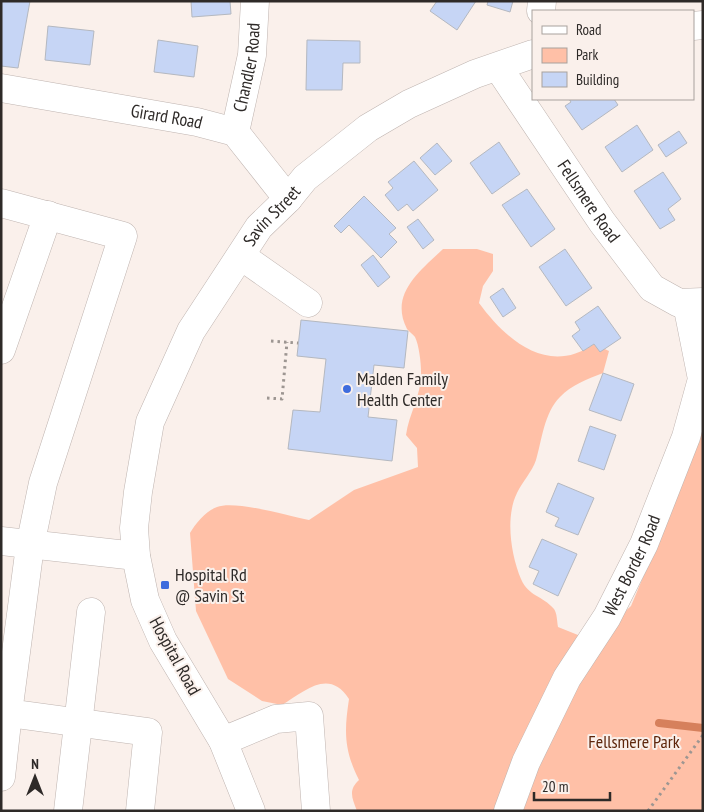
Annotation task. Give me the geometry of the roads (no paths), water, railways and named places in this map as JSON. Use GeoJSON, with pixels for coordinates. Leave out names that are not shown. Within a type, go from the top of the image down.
{"type":"FeatureCollection","features":[{"type":"Feature","properties":{"kind":"street","name":"Chandler Road"},"geometry":{"type":"LineString","coordinates":[[235,132],[252,55],[255,1]]}},
{"type":"Feature","properties":{"kind":"street","name":"Savin Street"},"geometry":{"type":"LineString","coordinates":[[138,492],[150,422],[191,331],[259,227],[288,199],[305,178],[381,120],[430,93],[532,54]]}},
{"type":"Feature","properties":{"kind":"street","name":"Fellsmere Road"},"geometry":{"type":"LineString","coordinates":[[498,67],[602,222],[652,288],[671,301],[695,303]]}},
{"type":"Feature","properties":{"kind":"street","name":"Girard Road"},"geometry":{"type":"LineString","coordinates":[[7,90],[197,122],[235,132]]}},
{"type":"Feature","properties":{"kind":"street"},"geometry":{"type":"LineString","coordinates":[[235,132],[288,199]]}},
{"type":"Feature","properties":{"kind":"street"},"geometry":{"type":"LineString","coordinates":[[1,203],[123,236],[43,483],[30,546],[1,777]]}},
{"type":"Feature","properties":{"kind":"street"},"geometry":{"type":"LineString","coordinates":[[1,350],[48,215]]}},
{"type":"Feature","properties":{"kind":"street"},"geometry":{"type":"LineString","coordinates":[[240,256],[308,303]]}},
{"type":"Feature","properties":{"kind":"street","name":"West Border Road"},"geometry":{"type":"LineString","coordinates":[[508,811],[526,762],[567,678],[607,617],[644,544],[686,436],[702,378],[695,303]]}},
{"type":"Feature","properties":{"kind":"street","name":"Hospital Road"},"geometry":{"type":"LineString","coordinates":[[138,492],[134,528],[136,556],[145,600],[163,641],[223,741],[251,811]]}},
{"type":"Feature","properties":{"kind":"street"},"geometry":{"type":"LineString","coordinates":[[1,542],[136,556]]}},
{"type":"Feature","properties":{"kind":"street"},"geometry":{"type":"LineString","coordinates":[[68,811],[91,612]]}},
{"type":"Feature","properties":{"kind":"street"},"geometry":{"type":"LineString","coordinates":[[8,713],[148,732],[140,811]]}},
{"type":"Feature","properties":{"kind":"street"},"geometry":{"type":"LineString","coordinates":[[223,741],[276,719],[309,716],[316,811]]}},
{"type":"Feature","properties":{"kind":"waterway"},"geometry":{"type":"LineString","coordinates":[[659,723],[703,728]]}},
{"type":"Feature","properties":{"kind":"place","name":"Malden Family Health Center"},"geometry":{"type":"Point","coordinates":[347,389]}},
{"type":"Feature","properties":{"kind":"place","name":"Hospital Rd @ Savin St"},"geometry":{"type":"Point","coordinates":[165,585]}},
{"type":"Feature","properties":{"kind":"park label","name":"Fellsmere Park"},"geometry":{"type":"Point","coordinates":[634,742]}}]}
